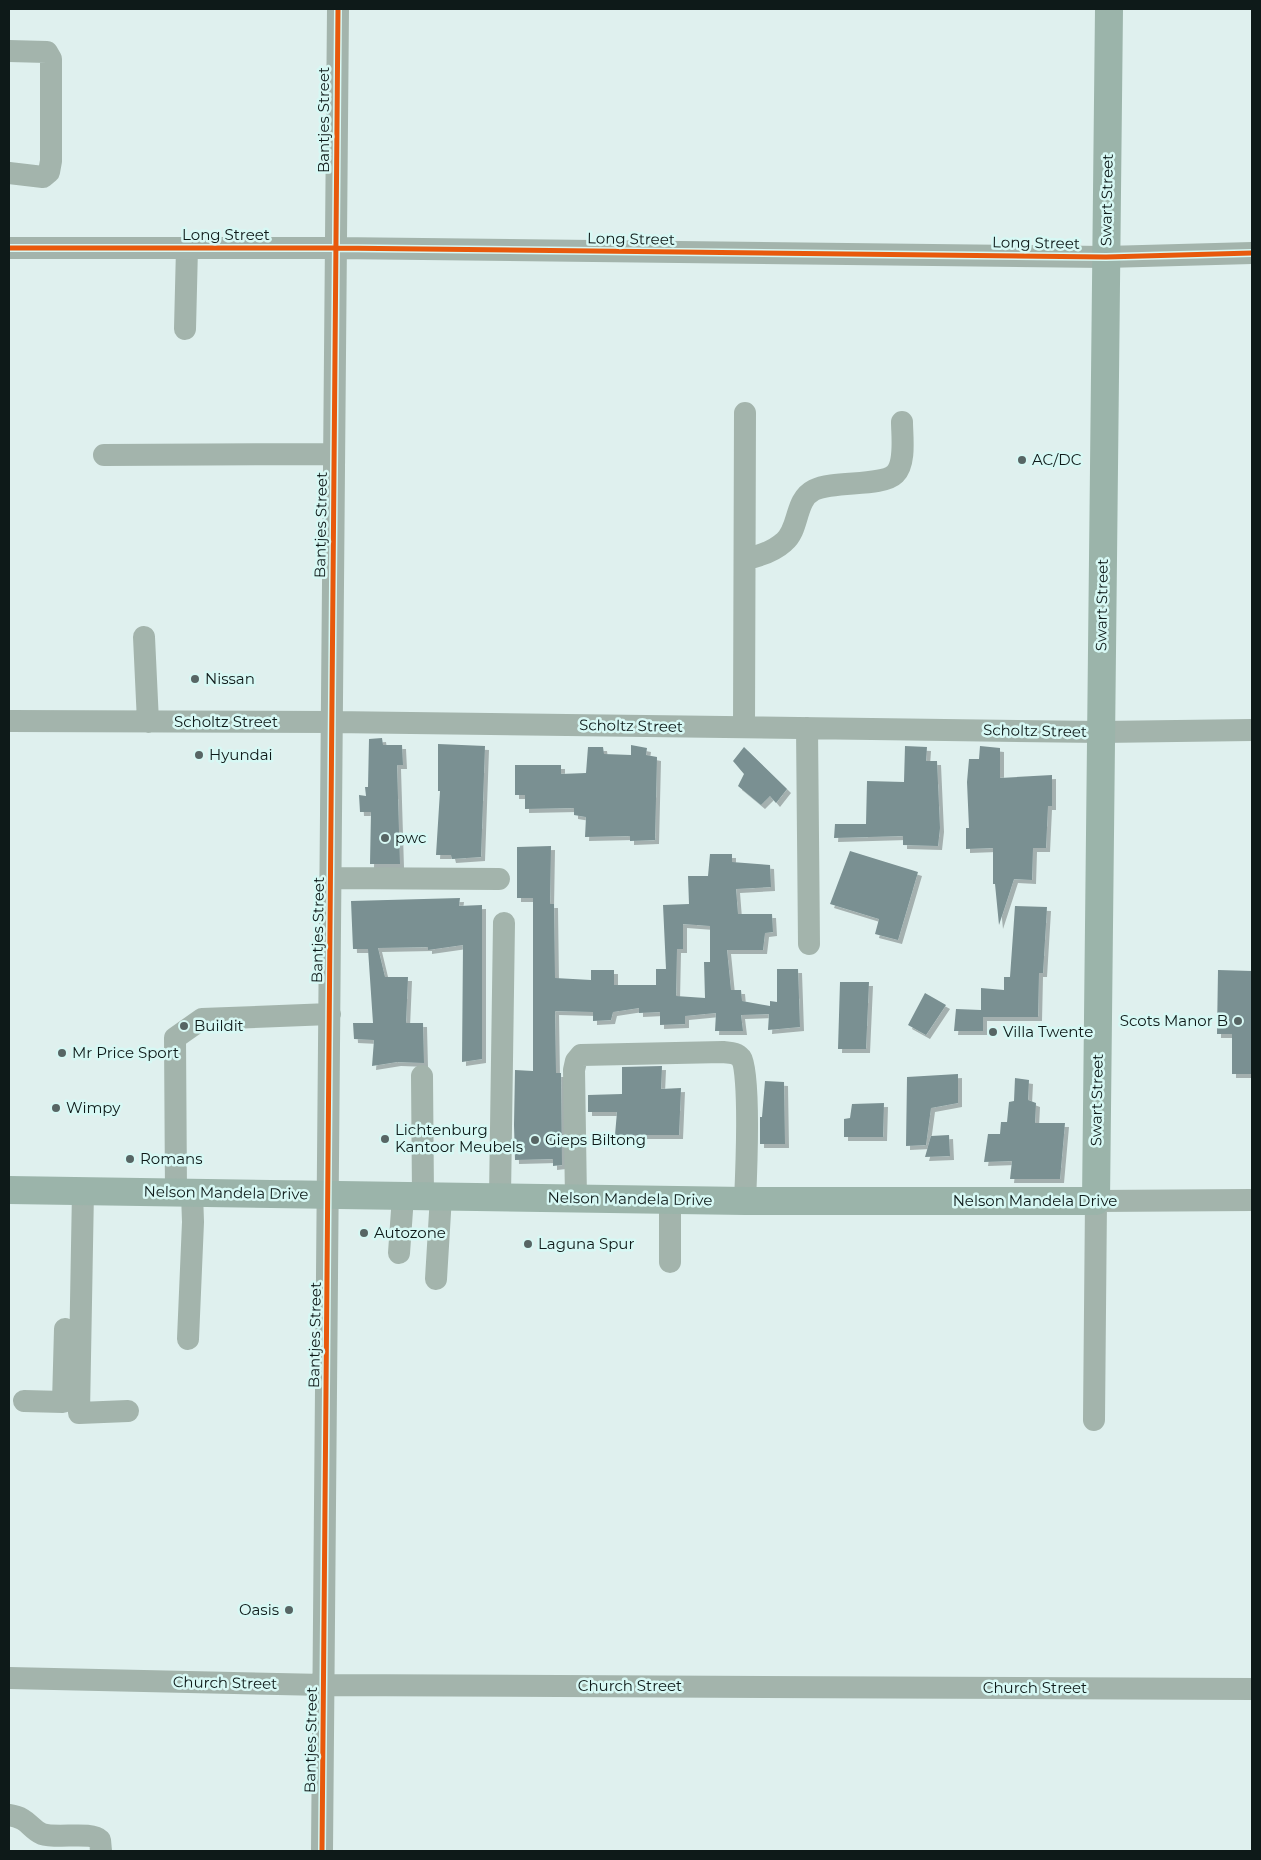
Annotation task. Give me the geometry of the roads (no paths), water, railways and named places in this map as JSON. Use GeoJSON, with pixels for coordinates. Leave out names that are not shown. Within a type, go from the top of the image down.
{"type":"FeatureCollection","features":[{"type":"Feature","properties":{"kind":"main road","name":"Swart Street"},"geometry":{"type":"LineString","coordinates":[[1096,1201],[1109,9]]}},
{"type":"Feature","properties":{"kind":"main road","name":"Nelson Mandela Drive"},"geometry":{"type":"LineString","coordinates":[[9,1190],[745,1201],[1096,1201]]}},
{"type":"Feature","properties":{"kind":"street","name":"Bantjes Street"},"geometry":{"type":"LineString","coordinates":[[322,1851],[332,878],[338,9]]}},
{"type":"Feature","properties":{"kind":"street"},"geometry":{"type":"LineString","coordinates":[[9,51],[47,52],[51,59],[51,161],[49,172],[44,176],[9,173]]}},
{"type":"Feature","properties":{"kind":"street","name":"Long Street"},"geometry":{"type":"LineString","coordinates":[[9,248],[336,248],[1106,257],[1252,253]]}},
{"type":"Feature","properties":{"kind":"street"},"geometry":{"type":"LineString","coordinates":[[185,329],[188,248]]}},
{"type":"Feature","properties":{"kind":"street"},"geometry":{"type":"LineString","coordinates":[[744,727],[745,412]]}},
{"type":"Feature","properties":{"kind":"street"},"geometry":{"type":"LineString","coordinates":[[746,559],[761,555],[786,541],[804,500],[815,489],[846,483],[874,481],[895,474],[899,468],[901,458],[902,422]]}},
{"type":"Feature","properties":{"kind":"street"},"geometry":{"type":"LineString","coordinates":[[104,455],[334,454]]}},
{"type":"Feature","properties":{"kind":"street"},"geometry":{"type":"LineString","coordinates":[[144,637],[148,722]]}},
{"type":"Feature","properties":{"kind":"street","name":"Scholtz Street"},"geometry":{"type":"LineString","coordinates":[[9,721],[332,722],[1101,732],[1252,730]]}},
{"type":"Feature","properties":{"kind":"street"},"geometry":{"type":"LineString","coordinates":[[807,728],[809,944]]}},
{"type":"Feature","properties":{"kind":"street"},"geometry":{"type":"LineString","coordinates":[[332,878],[499,879]]}},
{"type":"Feature","properties":{"kind":"street"},"geometry":{"type":"LineString","coordinates":[[500,1197],[504,923]]}},
{"type":"Feature","properties":{"kind":"street"},"geometry":{"type":"LineString","coordinates":[[188,1339],[193,1222],[184,1193],[175,1038],[202,1019],[330,1014]]}},
{"type":"Feature","properties":{"kind":"street"},"geometry":{"type":"LineString","coordinates":[[576,1198],[574,1070],[576,1061],[581,1055],[723,1052],[734,1053],[741,1058],[744,1065],[746,1091],[745,1201]]}},
{"type":"Feature","properties":{"kind":"street"},"geometry":{"type":"LineString","coordinates":[[422,1076],[423,1196],[436,1279]]}},
{"type":"Feature","properties":{"kind":"street"},"geometry":{"type":"LineString","coordinates":[[24,1401],[62,1402],[77,1191]]}},
{"type":"Feature","properties":{"kind":"street"},"geometry":{"type":"LineString","coordinates":[[77,1191],[78,1413],[128,1411]]}},
{"type":"Feature","properties":{"kind":"street"},"geometry":{"type":"LineString","coordinates":[[399,1254],[423,1196]]}},
{"type":"Feature","properties":{"kind":"street"},"geometry":{"type":"LineString","coordinates":[[670,1200],[670,1262]]}},
{"type":"Feature","properties":{"kind":"street","name":"Nelson Mandela Drive"},"geometry":{"type":"LineString","coordinates":[[1096,1201],[1252,1200]]}},
{"type":"Feature","properties":{"kind":"street"},"geometry":{"type":"LineString","coordinates":[[1094,1420],[1096,1201]]}},
{"type":"Feature","properties":{"kind":"street","name":"Church Street"},"geometry":{"type":"LineString","coordinates":[[9,1678],[324,1685],[1252,1689]]}},
{"type":"Feature","properties":{"kind":"street"},"geometry":{"type":"LineString","coordinates":[[9,1815],[25,1819],[41,1833],[72,1837],[94,1836],[100,1840],[101,1851]]}},
{"type":"Feature","properties":{"kind":"street"},"geometry":{"type":"LineString","coordinates":[[34,1827],[34,1851]]}},
{"type":"Feature","properties":{"kind":"place","name":"AC/DC"},"geometry":{"type":"Point","coordinates":[1022,460]}},
{"type":"Feature","properties":{"kind":"place","name":"Nissan"},"geometry":{"type":"Point","coordinates":[195,679]}},
{"type":"Feature","properties":{"kind":"place","name":"Hyundai"},"geometry":{"type":"Point","coordinates":[199,755]}},
{"type":"Feature","properties":{"kind":"place","name":"pwc"},"geometry":{"type":"Point","coordinates":[385,838]}},
{"type":"Feature","properties":{"kind":"place","name":"Scots Manor B"},"geometry":{"type":"Point","coordinates":[1238,1021]}},
{"type":"Feature","properties":{"kind":"place","name":"Buildit"},"geometry":{"type":"Point","coordinates":[184,1026]}},
{"type":"Feature","properties":{"kind":"place","name":"Villa Twente"},"geometry":{"type":"Point","coordinates":[993,1032]}},
{"type":"Feature","properties":{"kind":"place","name":"Mr Price Sport"},"geometry":{"type":"Point","coordinates":[62,1053]}},
{"type":"Feature","properties":{"kind":"place","name":"Wimpy"},"geometry":{"type":"Point","coordinates":[56,1108]}},
{"type":"Feature","properties":{"kind":"place","name":"Lichtenburg Kantoor Meubels"},"geometry":{"type":"Point","coordinates":[385,1139]}},
{"type":"Feature","properties":{"kind":"place","name":"Gieps Biltong"},"geometry":{"type":"Point","coordinates":[535,1140]}},
{"type":"Feature","properties":{"kind":"place","name":"Romans"},"geometry":{"type":"Point","coordinates":[130,1159]}},
{"type":"Feature","properties":{"kind":"place","name":"Autozone"},"geometry":{"type":"Point","coordinates":[364,1233]}},
{"type":"Feature","properties":{"kind":"place","name":"Laguna Spur"},"geometry":{"type":"Point","coordinates":[528,1244]}},
{"type":"Feature","properties":{"kind":"place","name":"Oasis"},"geometry":{"type":"Point","coordinates":[289,1610]}}]}
